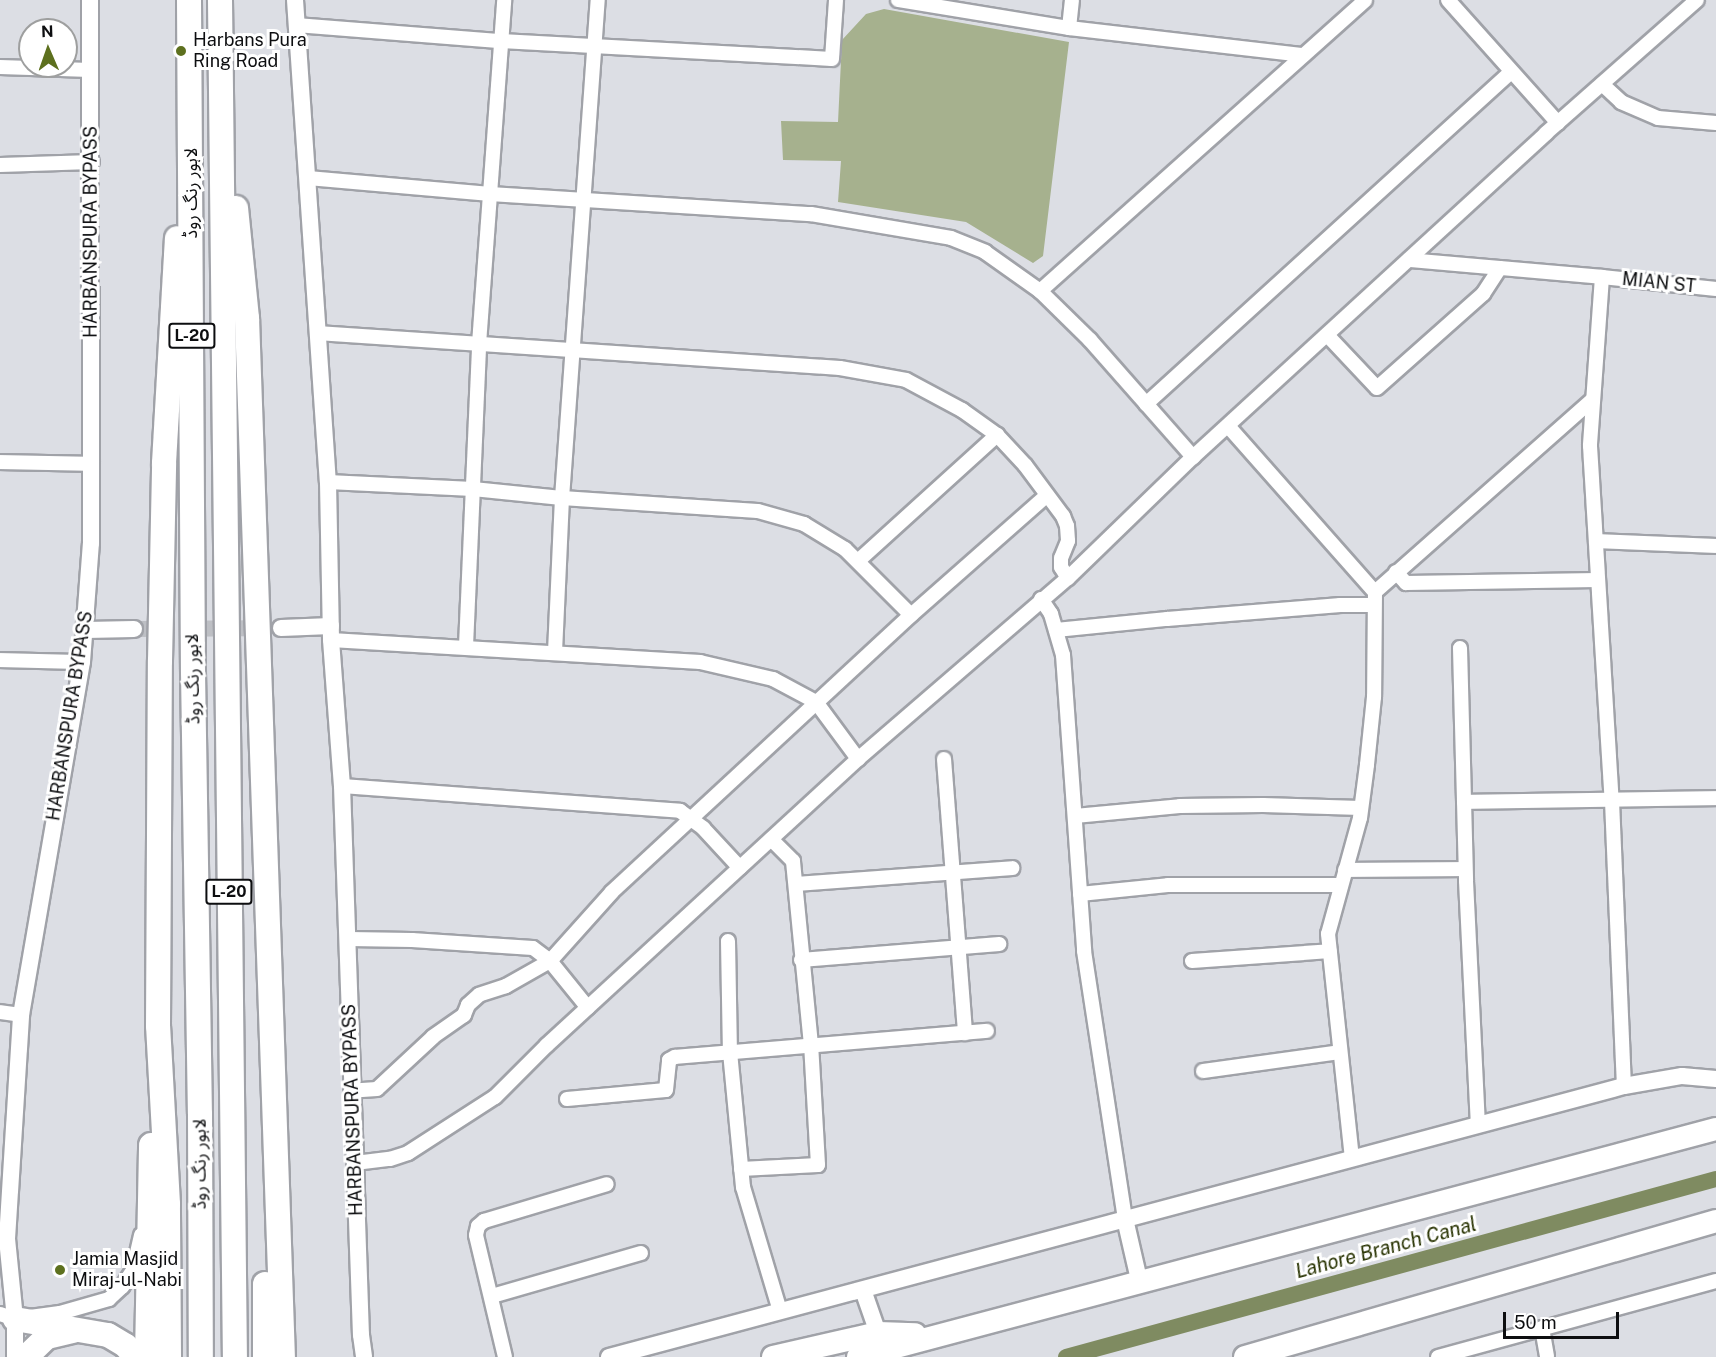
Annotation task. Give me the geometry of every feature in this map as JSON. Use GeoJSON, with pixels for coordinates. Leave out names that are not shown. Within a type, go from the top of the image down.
{"type":"FeatureCollection","features":[{"type":"Feature","properties":{"kind":"highway","name":"لاہور رنگ روڈ"},"geometry":{"type":"LineString","coordinates":[[189,0],[193,672],[201,1114],[201,1357]]}},
{"type":"Feature","properties":{"kind":"highway","name":"لاہور رنگ روڈ"},"geometry":{"type":"LineString","coordinates":[[220,0],[235,1357]]}},
{"type":"Feature","properties":{"kind":"highway"},"geometry":{"type":"LineString","coordinates":[[147,1357],[149,1195],[158,1026],[160,661],[164,463],[190,49]]}},
{"type":"Feature","properties":{"kind":"highway"},"geometry":{"type":"LineString","coordinates":[[221,51],[247,318],[283,1357]]}},
{"type":"Feature","properties":{"kind":"highway"},"geometry":{"type":"LineString","coordinates":[[158,1026],[168,1204],[168,1357]]}},
{"type":"Feature","properties":{"kind":"highway"},"geometry":{"type":"LineString","coordinates":[[265,1357],[265,1206],[274,1066]]}},
{"type":"Feature","properties":{"kind":"highway"},"geometry":{"type":"LineString","coordinates":[[858,1357],[937,1334],[1140,1284],[1716,1129]]}},
{"type":"Feature","properties":{"kind":"highway"},"geometry":{"type":"LineString","coordinates":[[1245,1357],[1716,1221]]}},
{"type":"Feature","properties":{"kind":"highway"},"geometry":{"type":"LineString","coordinates":[[7,1317],[108,1335],[126,1346],[135,1357]]}},
{"type":"Feature","properties":{"kind":"highway"},"geometry":{"type":"LineString","coordinates":[[26,1357],[47,1337],[65,1331],[87,1330]]}},
{"type":"Feature","properties":{"kind":"highway"},"geometry":{"type":"LineString","coordinates":[[773,1357],[878,1333],[937,1334]]}},
{"type":"Feature","properties":{"kind":"street","name":"HARBANSPURA BYPASS"},"geometry":{"type":"LineString","coordinates":[[15,1357],[7,1317],[3,1239],[21,1015],[86,630],[92,464],[90,0]]}},
{"type":"Feature","properties":{"kind":"street","name":"HARBANSPURA BYPASS"},"geometry":{"type":"LineString","coordinates":[[295,0],[328,482],[331,633],[342,786],[349,939],[351,1091],[361,1335],[364,1357]]}},
{"type":"Feature","properties":{"kind":"street"},"geometry":{"type":"LineString","coordinates":[[466,646],[479,344],[504,0]]}},
{"type":"Feature","properties":{"kind":"street"},"geometry":{"type":"LineString","coordinates":[[555,652],[562,498],[596,46],[597,0]]}},
{"type":"Feature","properties":{"kind":"street"},"geometry":{"type":"LineString","coordinates":[[296,25],[501,41],[832,59],[836,0]]}},
{"type":"Feature","properties":{"kind":"street"},"geometry":{"type":"LineString","coordinates":[[898,0],[1069,28],[1303,55]]}},
{"type":"Feature","properties":{"kind":"street"},"geometry":{"type":"LineString","coordinates":[[1069,28],[1072,0]]}},
{"type":"Feature","properties":{"kind":"street"},"geometry":{"type":"LineString","coordinates":[[1040,291],[1365,0]]}},
{"type":"Feature","properties":{"kind":"street"},"geometry":{"type":"LineString","coordinates":[[1448,0],[1557,123]]}},
{"type":"Feature","properties":{"kind":"street"},"geometry":{"type":"LineString","coordinates":[[355,1163],[390,1160],[430,1141],[495,1097],[858,759],[1068,578],[1193,457],[1328,336],[1557,123],[1697,0]]}},
{"type":"Feature","properties":{"kind":"street"},"geometry":{"type":"LineString","coordinates":[[0,67],[90,70]]}},
{"type":"Feature","properties":{"kind":"street"},"geometry":{"type":"LineString","coordinates":[[1146,404],[1511,72]]}},
{"type":"Feature","properties":{"kind":"street"},"geometry":{"type":"LineString","coordinates":[[1602,84],[1621,102],[1658,118],[1716,123]]}},
{"type":"Feature","properties":{"kind":"street"},"geometry":{"type":"LineString","coordinates":[[0,165],[92,162]]}},
{"type":"Feature","properties":{"kind":"street"},"geometry":{"type":"LineString","coordinates":[[308,178],[490,194],[811,213],[932,233],[968,244],[985,252],[1040,291],[1090,340],[1193,457]]}},
{"type":"Feature","properties":{"kind":"street","name":"MIAN ST"},"geometry":{"type":"LineString","coordinates":[[1409,260],[1716,289]]}},
{"type":"Feature","properties":{"kind":"street"},"geometry":{"type":"LineString","coordinates":[[1328,336],[1377,388],[1483,294],[1500,268]]}},
{"type":"Feature","properties":{"kind":"street"},"geometry":{"type":"LineString","coordinates":[[1602,277],[1590,446],[1612,801],[1624,1086]]}},
{"type":"Feature","properties":{"kind":"street"},"geometry":{"type":"LineString","coordinates":[[317,333],[828,367],[878,374],[906,381],[962,410],[997,435],[1025,465],[1063,516],[1067,526],[1068,541],[1061,558],[1061,567],[1068,578]]}},
{"type":"Feature","properties":{"kind":"street"},"geometry":{"type":"LineString","coordinates":[[1352,1158],[1329,934],[1361,808],[1374,697],[1375,598],[1396,572],[1593,399]]}},
{"type":"Feature","properties":{"kind":"street"},"geometry":{"type":"LineString","coordinates":[[1228,426],[1375,598]]}},
{"type":"Feature","properties":{"kind":"street"},"geometry":{"type":"LineString","coordinates":[[858,561],[997,435]]}},
{"type":"Feature","properties":{"kind":"street"},"geometry":{"type":"LineString","coordinates":[[0,462],[92,464]]}},
{"type":"Feature","properties":{"kind":"street"},"geometry":{"type":"LineString","coordinates":[[328,482],[473,489],[562,498],[758,511],[804,524],[845,549],[911,615]]}},
{"type":"Feature","properties":{"kind":"street"},"geometry":{"type":"LineString","coordinates":[[351,1091],[377,1089],[433,1037],[465,1015],[468,1005],[479,995],[506,986],[550,961],[612,892],[911,615],[1047,495]]}},
{"type":"Feature","properties":{"kind":"street"},"geometry":{"type":"LineString","coordinates":[[1596,541],[1716,546]]}},
{"type":"Feature","properties":{"kind":"street"},"geometry":{"type":"LineString","coordinates":[[1396,572],[1406,583],[1598,580]]}},
{"type":"Feature","properties":{"kind":"street"},"geometry":{"type":"LineString","coordinates":[[1056,630],[1375,598]]}},
{"type":"Feature","properties":{"kind":"street"},"geometry":{"type":"LineString","coordinates":[[1041,599],[1052,614],[1063,655],[1084,951],[1125,1219],[1140,1284]]}},
{"type":"Feature","properties":{"kind":"street"},"geometry":{"type":"LineString","coordinates":[[281,628],[466,646],[700,662],[773,679],[816,702],[858,759]]}},
{"type":"Feature","properties":{"kind":"street"},"geometry":{"type":"LineString","coordinates":[[86,630],[134,629]]}},
{"type":"Feature","properties":{"kind":"street"},"geometry":{"type":"LineString","coordinates":[[1460,648],[1466,869],[1478,1125]]}},
{"type":"Feature","properties":{"kind":"street"},"geometry":{"type":"LineString","coordinates":[[0,660],[81,662]]}},
{"type":"Feature","properties":{"kind":"street"},"geometry":{"type":"LineString","coordinates":[[944,759],[965,1034]]}},
{"type":"Feature","properties":{"kind":"street"},"geometry":{"type":"LineString","coordinates":[[342,786],[680,811],[740,868]]}},
{"type":"Feature","properties":{"kind":"street"},"geometry":{"type":"LineString","coordinates":[[1464,802],[1716,798]]}},
{"type":"Feature","properties":{"kind":"street"},"geometry":{"type":"LineString","coordinates":[[1075,816],[1180,806],[1263,805],[1361,808]]}},
{"type":"Feature","properties":{"kind":"street"},"geometry":{"type":"LineString","coordinates":[[741,1169],[818,1165],[811,1045],[793,861],[771,839]]}},
{"type":"Feature","properties":{"kind":"street"},"geometry":{"type":"LineString","coordinates":[[796,884],[1012,868]]}},
{"type":"Feature","properties":{"kind":"street"},"geometry":{"type":"LineString","coordinates":[[1345,870],[1466,869]]}},
{"type":"Feature","properties":{"kind":"street"},"geometry":{"type":"LineString","coordinates":[[1080,894],[1168,885],[1341,885]]}},
{"type":"Feature","properties":{"kind":"street"},"geometry":{"type":"LineString","coordinates":[[349,939],[412,940],[534,948],[550,961],[588,1008]]}},
{"type":"Feature","properties":{"kind":"street"},"geometry":{"type":"LineString","coordinates":[[728,941],[730,1052],[742,1187],[780,1311]]}},
{"type":"Feature","properties":{"kind":"street"},"geometry":{"type":"LineString","coordinates":[[801,960],[999,944]]}},
{"type":"Feature","properties":{"kind":"street"},"geometry":{"type":"LineString","coordinates":[[1192,961],[1330,951]]}},
{"type":"Feature","properties":{"kind":"street"},"geometry":{"type":"LineString","coordinates":[[0,1012],[21,1015]]}},
{"type":"Feature","properties":{"kind":"street"},"geometry":{"type":"LineString","coordinates":[[567,1100],[658,1093],[666,1090],[669,1060],[675,1057],[987,1031]]}},
{"type":"Feature","properties":{"kind":"street"},"geometry":{"type":"LineString","coordinates":[[1203,1071],[1340,1052]]}},
{"type":"Feature","properties":{"kind":"street"},"geometry":{"type":"LineString","coordinates":[[1697,1076],[1716,1070]]}},
{"type":"Feature","properties":{"kind":"street"},"geometry":{"type":"LineString","coordinates":[[609,1357],[1624,1086],[1663,1078],[1697,1076],[1716,1079]]}},
{"type":"Feature","properties":{"kind":"street"},"geometry":{"type":"LineString","coordinates":[[506,1357],[476,1235],[478,1226],[484,1221],[607,1185]]}},
{"type":"Feature","properties":{"kind":"street"},"geometry":{"type":"LineString","coordinates":[[7,1317],[60,1313],[109,1299],[122,1287],[133,1270],[149,1195]]}},
{"type":"Feature","properties":{"kind":"street"},"geometry":{"type":"LineString","coordinates":[[492,1296],[640,1253]]}},
{"type":"Feature","properties":{"kind":"street"},"geometry":{"type":"LineString","coordinates":[[1438,1357],[1716,1281]]}},
{"type":"Feature","properties":{"kind":"street"},"geometry":{"type":"LineString","coordinates":[[863,1290],[878,1333]]}},
{"type":"Feature","properties":{"kind":"street"},"geometry":{"type":"LineString","coordinates":[[1542,1328],[1547,1357]]}},
{"type":"Feature","properties":{"kind":"green space"},"geometry":{"type":"Polygon","coordinates":[[[884,9],[1069,42],[1043,256],[1033,263],[966,222],[838,202],[841,161],[783,160],[781,121],[838,122],[842,40],[866,14],[884,9]]]}},
{"type":"Feature","properties":{"kind":"waterway","name":"Lahore Branch Canal"},"geometry":{"type":"LineString","coordinates":[[1066,1357],[1716,1179]]}},
{"type":"Feature","properties":{"kind":"tunnel"},"geometry":{"type":"LineString","coordinates":[[134,629],[281,628]]}},
{"type":"Feature","properties":{"kind":"place","name":"Harbans Pura Ring Road"},"geometry":{"type":"Point","coordinates":[181,51]}},
{"type":"Feature","properties":{"kind":"place","name":"Jamia Masjid Miraj-ul-Nabi"},"geometry":{"type":"Point","coordinates":[60,1270]}}]}
